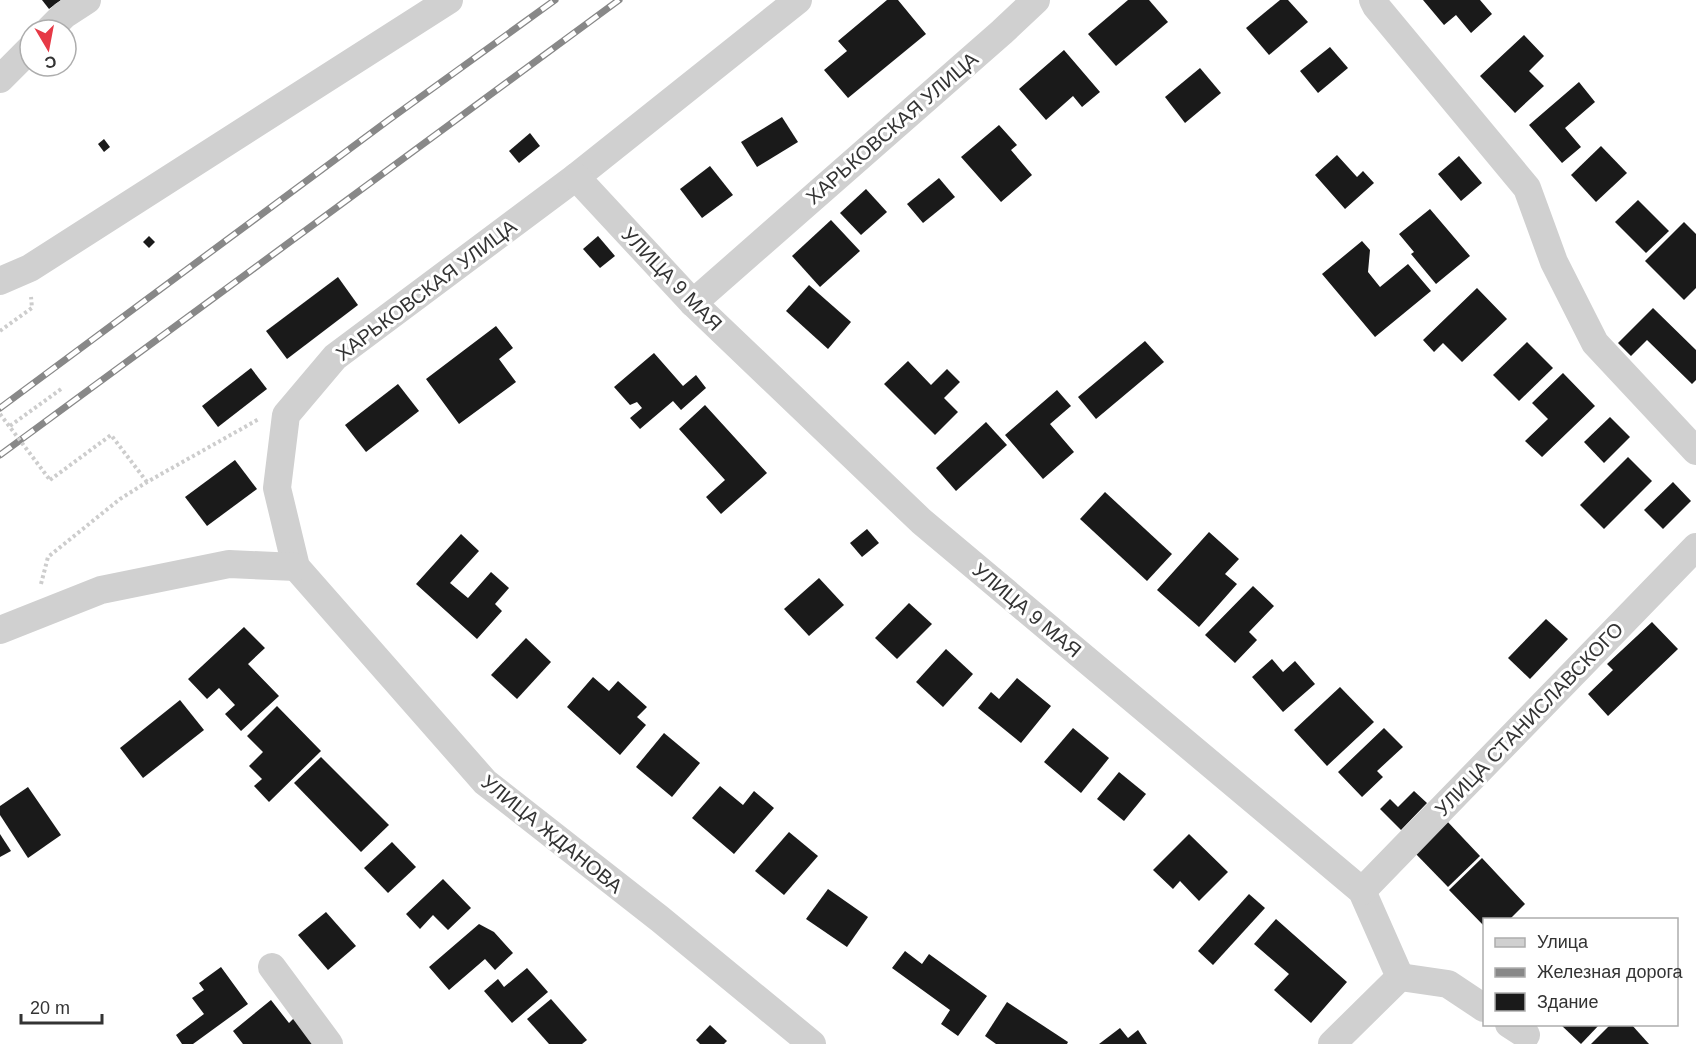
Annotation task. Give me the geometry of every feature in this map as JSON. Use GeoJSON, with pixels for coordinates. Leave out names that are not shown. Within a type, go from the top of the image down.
{"type":"FeatureCollection","features":[{"type":"Feature","properties":{"kind":"street"},"geometry":{"type":"LineString","coordinates":[[61,18],[87,0]]}},
{"type":"Feature","properties":{"kind":"street"},"geometry":{"type":"LineString","coordinates":[[0,281],[30,268],[449,0]]}},
{"type":"Feature","properties":{"kind":"street","name":"ХАРЬКОВСКАЯ УЛИЦА"},"geometry":{"type":"LineString","coordinates":[[296,567],[277,488],[286,415],[335,357],[576,177],[798,0]]}},
{"type":"Feature","properties":{"kind":"street","name":"ХАРЬКОВСКАЯ УЛИЦА"},"geometry":{"type":"LineString","coordinates":[[693,303],[1036,0]]}},
{"type":"Feature","properties":{"kind":"street"},"geometry":{"type":"LineString","coordinates":[[1373,0],[1527,188],[1554,262],[1595,343],[1696,451]]}},
{"type":"Feature","properties":{"kind":"street"},"geometry":{"type":"LineString","coordinates":[[0,79],[18,61]]}},
{"type":"Feature","properties":{"kind":"street","name":"УЛИЦА 9 МАЯ"},"geometry":{"type":"LineString","coordinates":[[576,177],[693,303],[921,521],[1362,891],[1400,977]]}},
{"type":"Feature","properties":{"kind":"street","name":"УЛИЦА СТАНИСЛАВСКОГО"},"geometry":{"type":"LineString","coordinates":[[1362,891],[1696,547]]}},
{"type":"Feature","properties":{"kind":"street"},"geometry":{"type":"LineString","coordinates":[[0,630],[101,590],[228,564],[296,567]]}},
{"type":"Feature","properties":{"kind":"street","name":"УЛИЦА ЖДАНОВА"},"geometry":{"type":"LineString","coordinates":[[296,567],[485,782],[660,919],[812,1044]]}},
{"type":"Feature","properties":{"kind":"street"},"geometry":{"type":"LineString","coordinates":[[272,967],[329,1044]]}},
{"type":"Feature","properties":{"kind":"street"},"geometry":{"type":"LineString","coordinates":[[1332,1044],[1400,977],[1448,984],[1483,1007]]}},
{"type":"Feature","properties":{"kind":"path"},"geometry":{"type":"LineString","coordinates":[[0,331],[32,308]]}},
{"type":"Feature","properties":{"kind":"path"},"geometry":{"type":"LineString","coordinates":[[10,426],[61,389]]}},
{"type":"Feature","properties":{"kind":"path"},"geometry":{"type":"LineString","coordinates":[[0,414],[50,480],[111,435],[147,482]]}},
{"type":"Feature","properties":{"kind":"path"},"geometry":{"type":"LineString","coordinates":[[32,618],[48,557],[120,499],[262,417]]}},
{"type":"Feature","properties":{"kind":"building"},"geometry":{"type":"Polygon","coordinates":[[[42,0],[61,0],[49,9],[42,0]]]}},
{"type":"Feature","properties":{"kind":"building"},"geometry":{"type":"Polygon","coordinates":[[[887,0],[898,0],[926,34],[848,98],[824,70],[847,51],[838,41],[887,0]]]}},
{"type":"Feature","properties":{"kind":"building"},"geometry":{"type":"Polygon","coordinates":[[[1128,0],[1149,0],[1168,22],[1116,66],[1088,34],[1128,0]]]}},
{"type":"Feature","properties":{"kind":"building"},"geometry":{"type":"Polygon","coordinates":[[[1280,0],[1288,0],[1308,22],[1269,55],[1246,28],[1280,0]]]}},
{"type":"Feature","properties":{"kind":"building"},"geometry":{"type":"Polygon","coordinates":[[[1423,0],[1480,0],[1492,14],[1471,33],[1456,15],[1444,25],[1423,0]]]}},
{"type":"Feature","properties":{"kind":"building"},"geometry":{"type":"Polygon","coordinates":[[[1524,35],[1544,56],[1529,71],[1544,86],[1515,113],[1480,76],[1524,35]]]}},
{"type":"Feature","properties":{"kind":"building"},"geometry":{"type":"Polygon","coordinates":[[[1330,47],[1348,68],[1318,93],[1300,71],[1330,47]]]}},
{"type":"Feature","properties":{"kind":"building"},"geometry":{"type":"Polygon","coordinates":[[[1064,50],[1100,92],[1082,107],[1073,96],[1046,120],[1019,89],[1064,50]]]}},
{"type":"Feature","properties":{"kind":"building"},"geometry":{"type":"Polygon","coordinates":[[[1200,68],[1221,93],[1185,123],[1165,97],[1200,68]]]}},
{"type":"Feature","properties":{"kind":"building"},"geometry":{"type":"Polygon","coordinates":[[[1579,82],[1595,102],[1565,128],[1581,147],[1562,163],[1529,125],[1579,82]]]}},
{"type":"Feature","properties":{"kind":"building"},"geometry":{"type":"Polygon","coordinates":[[[782,117],[798,142],[757,167],[741,142],[782,117]]]}},
{"type":"Feature","properties":{"kind":"building"},"geometry":{"type":"Polygon","coordinates":[[[999,125],[1017,145],[1011,150],[1032,175],[1001,202],[961,157],[999,125]]]}},
{"type":"Feature","properties":{"kind":"building"},"geometry":{"type":"Polygon","coordinates":[[[530,133],[540,146],[519,163],[509,151],[530,133]]]}},
{"type":"Feature","properties":{"kind":"building"},"geometry":{"type":"Polygon","coordinates":[[[104,139],[110,147],[104,152],[98,144],[104,139]]]}},
{"type":"Feature","properties":{"kind":"building"},"geometry":{"type":"Polygon","coordinates":[[[1601,146],[1627,173],[1596,202],[1571,175],[1601,146]]]}},
{"type":"Feature","properties":{"kind":"building"},"geometry":{"type":"Polygon","coordinates":[[[1337,155],[1357,177],[1363,171],[1374,183],[1345,209],[1315,175],[1337,155]]]}},
{"type":"Feature","properties":{"kind":"building"},"geometry":{"type":"Polygon","coordinates":[[[1459,156],[1482,183],[1461,201],[1438,174],[1459,156]]]}},
{"type":"Feature","properties":{"kind":"building"},"geometry":{"type":"Polygon","coordinates":[[[710,166],[733,195],[702,218],[680,189],[710,166]]]}},
{"type":"Feature","properties":{"kind":"building"},"geometry":{"type":"Polygon","coordinates":[[[939,178],[955,197],[923,223],[907,204],[939,178]]]}},
{"type":"Feature","properties":{"kind":"building"},"geometry":{"type":"Polygon","coordinates":[[[866,189],[887,212],[861,235],[840,213],[866,189]]]}},
{"type":"Feature","properties":{"kind":"building"},"geometry":{"type":"Polygon","coordinates":[[[1638,200],[1669,231],[1646,253],[1615,222],[1638,200]]]}},
{"type":"Feature","properties":{"kind":"building"},"geometry":{"type":"Polygon","coordinates":[[[1430,209],[1470,256],[1436,284],[1411,254],[1414,252],[1399,234],[1430,209]]]}},
{"type":"Feature","properties":{"kind":"building"},"geometry":{"type":"Polygon","coordinates":[[[831,220],[860,251],[820,287],[792,256],[831,220]]]}},
{"type":"Feature","properties":{"kind":"building"},"geometry":{"type":"Polygon","coordinates":[[[1684,222],[1696,234],[1696,288],[1684,300],[1645,261],[1684,222]]]}},
{"type":"Feature","properties":{"kind":"building"},"geometry":{"type":"Polygon","coordinates":[[[149,236],[155,242],[149,248],[143,242],[149,236]]]}},
{"type":"Feature","properties":{"kind":"building"},"geometry":{"type":"Polygon","coordinates":[[[598,236],[615,256],[600,268],[583,249],[598,236]]]}},
{"type":"Feature","properties":{"kind":"building"},"geometry":{"type":"Polygon","coordinates":[[[1362,241],[1370,250],[1368,272],[1380,287],[1408,264],[1431,291],[1375,337],[1322,274],[1362,241]]]}},
{"type":"Feature","properties":{"kind":"building"},"geometry":{"type":"Polygon","coordinates":[[[338,277],[358,305],[287,359],[266,331],[338,277]]]}},
{"type":"Feature","properties":{"kind":"building"},"geometry":{"type":"Polygon","coordinates":[[[809,285],[851,322],[828,349],[786,311],[809,285]]]}},
{"type":"Feature","properties":{"kind":"building"},"geometry":{"type":"Polygon","coordinates":[[[1477,288],[1507,319],[1462,362],[1443,343],[1434,352],[1423,340],[1477,288]]]}},
{"type":"Feature","properties":{"kind":"building"},"geometry":{"type":"Polygon","coordinates":[[[1653,308],[1696,350],[1696,380],[1692,384],[1647,340],[1631,356],[1618,343],[1653,308]]]}},
{"type":"Feature","properties":{"kind":"building"},"geometry":{"type":"Polygon","coordinates":[[[496,326],[513,348],[499,359],[516,382],[459,424],[426,379],[496,326]]]}},
{"type":"Feature","properties":{"kind":"building"},"geometry":{"type":"Polygon","coordinates":[[[1145,341],[1164,362],[1096,419],[1078,397],[1145,341]]]}},
{"type":"Feature","properties":{"kind":"building"},"geometry":{"type":"Polygon","coordinates":[[[1527,342],[1553,368],[1519,401],[1493,375],[1527,342]]]}},
{"type":"Feature","properties":{"kind":"building"},"geometry":{"type":"Polygon","coordinates":[[[654,353],[683,386],[696,375],[706,388],[681,410],[673,401],[640,429],[630,418],[642,408],[637,402],[630,405],[614,387],[654,353]]]}},
{"type":"Feature","properties":{"kind":"building"},"geometry":{"type":"Polygon","coordinates":[[[908,361],[931,385],[947,369],[960,382],[944,398],[958,412],[935,435],[884,384],[908,361]]]}},
{"type":"Feature","properties":{"kind":"building"},"geometry":{"type":"Polygon","coordinates":[[[251,368],[267,389],[218,427],[202,406],[251,368]]]}},
{"type":"Feature","properties":{"kind":"building"},"geometry":{"type":"Polygon","coordinates":[[[1563,373],[1595,406],[1542,457],[1525,441],[1548,419],[1532,403],[1563,373]]]}},
{"type":"Feature","properties":{"kind":"building"},"geometry":{"type":"Polygon","coordinates":[[[398,384],[419,411],[366,452],[345,425],[398,384]]]}},
{"type":"Feature","properties":{"kind":"building"},"geometry":{"type":"Polygon","coordinates":[[[1057,390],[1071,406],[1050,424],[1074,452],[1043,479],[1005,435],[1057,390]]]}},
{"type":"Feature","properties":{"kind":"building"},"geometry":{"type":"Polygon","coordinates":[[[705,405],[767,473],[721,514],[706,497],[725,480],[679,429],[705,405]]]}},
{"type":"Feature","properties":{"kind":"building"},"geometry":{"type":"Polygon","coordinates":[[[1610,417],[1630,437],[1604,463],[1584,442],[1610,417]]]}},
{"type":"Feature","properties":{"kind":"building"},"geometry":{"type":"Polygon","coordinates":[[[986,422],[1007,445],[956,491],[936,468],[986,422]]]}},
{"type":"Feature","properties":{"kind":"building"},"geometry":{"type":"Polygon","coordinates":[[[1628,457],[1652,481],[1604,529],[1580,505],[1628,457]]]}},
{"type":"Feature","properties":{"kind":"building"},"geometry":{"type":"Polygon","coordinates":[[[235,460],[257,489],[207,526],[185,497],[235,460]]]}},
{"type":"Feature","properties":{"kind":"building"},"geometry":{"type":"Polygon","coordinates":[[[1673,482],[1691,501],[1663,529],[1644,510],[1673,482]]]}},
{"type":"Feature","properties":{"kind":"building"},"geometry":{"type":"Polygon","coordinates":[[[1105,492],[1172,554],[1147,581],[1080,519],[1105,492]]]}},
{"type":"Feature","properties":{"kind":"building"},"geometry":{"type":"Polygon","coordinates":[[[867,529],[879,543],[862,557],[850,543],[867,529]]]}},
{"type":"Feature","properties":{"kind":"building"},"geometry":{"type":"Polygon","coordinates":[[[1209,532],[1239,559],[1225,574],[1237,584],[1199,627],[1157,590],[1209,532]]]}},
{"type":"Feature","properties":{"kind":"building"},"geometry":{"type":"Polygon","coordinates":[[[461,534],[479,551],[450,583],[468,598],[491,572],[509,588],[495,604],[502,611],[477,639],[416,584],[461,534]]]}},
{"type":"Feature","properties":{"kind":"building"},"geometry":{"type":"Polygon","coordinates":[[[819,578],[844,605],[809,636],[784,609],[819,578]]]}},
{"type":"Feature","properties":{"kind":"building"},"geometry":{"type":"Polygon","coordinates":[[[1253,586],[1274,606],[1249,632],[1257,640],[1235,663],[1205,635],[1253,586]]]}},
{"type":"Feature","properties":{"kind":"building"},"geometry":{"type":"Polygon","coordinates":[[[909,603],[932,624],[897,659],[875,638],[909,603]]]}},
{"type":"Feature","properties":{"kind":"building"},"geometry":{"type":"Polygon","coordinates":[[[1546,619],[1568,639],[1530,679],[1508,658],[1546,619]]]}},
{"type":"Feature","properties":{"kind":"building"},"geometry":{"type":"Polygon","coordinates":[[[1652,622],[1678,649],[1608,716],[1588,694],[1613,670],[1607,664],[1652,622]]]}},
{"type":"Feature","properties":{"kind":"building"},"geometry":{"type":"Polygon","coordinates":[[[244,627],[265,648],[248,664],[279,696],[241,731],[225,714],[235,705],[219,688],[207,699],[188,679],[244,627]]]}},
{"type":"Feature","properties":{"kind":"building"},"geometry":{"type":"Polygon","coordinates":[[[526,638],[551,662],[517,699],[491,675],[526,638]]]}},
{"type":"Feature","properties":{"kind":"building"},"geometry":{"type":"Polygon","coordinates":[[[946,649],[973,674],[943,707],[916,682],[946,649]]]}},
{"type":"Feature","properties":{"kind":"building"},"geometry":{"type":"Polygon","coordinates":[[[1272,659],[1283,672],[1295,661],[1315,684],[1283,712],[1252,677],[1272,659]]]}},
{"type":"Feature","properties":{"kind":"building"},"geometry":{"type":"Polygon","coordinates":[[[593,677],[609,691],[618,681],[647,707],[637,717],[646,725],[620,755],[567,707],[593,677]]]}},
{"type":"Feature","properties":{"kind":"building"},"geometry":{"type":"Polygon","coordinates":[[[1017,678],[1051,706],[1021,743],[978,708],[991,692],[999,699],[1017,678]]]}},
{"type":"Feature","properties":{"kind":"building"},"geometry":{"type":"Polygon","coordinates":[[[1340,687],[1374,722],[1327,766],[1294,730],[1340,687]]]}},
{"type":"Feature","properties":{"kind":"building"},"geometry":{"type":"Polygon","coordinates":[[[180,700],[204,730],[143,778],[120,748],[180,700]]]}},
{"type":"Feature","properties":{"kind":"building"},"geometry":{"type":"Polygon","coordinates":[[[277,706],[321,751],[269,802],[254,786],[262,779],[249,766],[263,752],[247,736],[277,706]]]}},
{"type":"Feature","properties":{"kind":"building"},"geometry":{"type":"Polygon","coordinates":[[[1073,728],[1109,758],[1081,793],[1044,762],[1073,728]]]}},
{"type":"Feature","properties":{"kind":"building"},"geometry":{"type":"Polygon","coordinates":[[[1384,728],[1403,747],[1377,771],[1383,777],[1362,797],[1338,772],[1384,728]]]}},
{"type":"Feature","properties":{"kind":"building"},"geometry":{"type":"Polygon","coordinates":[[[664,733],[700,763],[672,797],[636,767],[664,733]]]}},
{"type":"Feature","properties":{"kind":"building"},"geometry":{"type":"Polygon","coordinates":[[[321,757],[389,825],[361,852],[294,783],[321,757]]]}},
{"type":"Feature","properties":{"kind":"building"},"geometry":{"type":"Polygon","coordinates":[[[1119,772],[1146,794],[1124,821],[1097,799],[1119,772]]]}},
{"type":"Feature","properties":{"kind":"building"},"geometry":{"type":"Polygon","coordinates":[[[720,786],[743,805],[754,791],[774,808],[734,854],[692,818],[720,786]]]}},
{"type":"Feature","properties":{"kind":"building"},"geometry":{"type":"Polygon","coordinates":[[[28,787],[61,835],[28,858],[0,815],[0,806],[28,787]]]}},
{"type":"Feature","properties":{"kind":"building"},"geometry":{"type":"Polygon","coordinates":[[[1414,791],[1427,803],[1401,830],[1380,809],[1390,799],[1398,807],[1414,791]]]}},
{"type":"Feature","properties":{"kind":"building"},"geometry":{"type":"Polygon","coordinates":[[[1446,820],[1480,856],[1448,887],[1413,851],[1446,820]]]}},
{"type":"Feature","properties":{"kind":"building"},"geometry":{"type":"Polygon","coordinates":[[[789,832],[818,856],[784,895],[755,871],[789,832]]]}},
{"type":"Feature","properties":{"kind":"building"},"geometry":{"type":"Polygon","coordinates":[[[0,834],[11,851],[0,857],[0,834]]]}},
{"type":"Feature","properties":{"kind":"building"},"geometry":{"type":"Polygon","coordinates":[[[1189,834],[1228,872],[1199,901],[1180,881],[1173,889],[1153,870],[1189,834]]]}},
{"type":"Feature","properties":{"kind":"building"},"geometry":{"type":"Polygon","coordinates":[[[392,842],[416,867],[388,893],[364,868],[392,842]]]}},
{"type":"Feature","properties":{"kind":"building"},"geometry":{"type":"Polygon","coordinates":[[[1482,858],[1525,904],[1511,918],[1483,918],[1483,925],[1449,890],[1482,858]]]}},
{"type":"Feature","properties":{"kind":"building"},"geometry":{"type":"Polygon","coordinates":[[[443,879],[471,908],[448,930],[433,915],[420,929],[406,914],[443,879]]]}},
{"type":"Feature","properties":{"kind":"building"},"geometry":{"type":"Polygon","coordinates":[[[828,889],[868,917],[847,947],[806,919],[828,889]]]}},
{"type":"Feature","properties":{"kind":"building"},"geometry":{"type":"Polygon","coordinates":[[[1249,894],[1265,908],[1213,965],[1198,951],[1249,894]]]}},
{"type":"Feature","properties":{"kind":"building"},"geometry":{"type":"Polygon","coordinates":[[[326,912],[356,946],[328,970],[298,935],[326,912]]]}},
{"type":"Feature","properties":{"kind":"building"},"geometry":{"type":"Polygon","coordinates":[[[1276,919],[1347,982],[1311,1023],[1274,990],[1289,974],[1254,944],[1276,919]]]}},
{"type":"Feature","properties":{"kind":"building"},"geometry":{"type":"Polygon","coordinates":[[[479,924],[494,932],[513,953],[495,970],[485,959],[449,990],[429,967],[479,924]]]}},
{"type":"Feature","properties":{"kind":"building"},"geometry":{"type":"Polygon","coordinates":[[[905,951],[922,964],[929,954],[987,996],[958,1036],[941,1024],[950,1010],[892,968],[905,951]]]}},
{"type":"Feature","properties":{"kind":"building"},"geometry":{"type":"Polygon","coordinates":[[[221,967],[248,1004],[193,1044],[182,1044],[176,1035],[204,1014],[192,998],[204,990],[199,983],[221,967]]]}},
{"type":"Feature","properties":{"kind":"building"},"geometry":{"type":"Polygon","coordinates":[[[527,968],[548,992],[512,1023],[484,991],[498,979],[504,987],[527,968]]]}},
{"type":"Feature","properties":{"kind":"building"},"geometry":{"type":"Polygon","coordinates":[[[551,999],[587,1040],[582,1044],[549,1044],[527,1019],[551,999]]]}},
{"type":"Feature","properties":{"kind":"building"},"geometry":{"type":"Polygon","coordinates":[[[271,1000],[289,1023],[294,1018],[315,1044],[243,1044],[233,1031],[271,1000]]]}},
{"type":"Feature","properties":{"kind":"building"},"geometry":{"type":"Polygon","coordinates":[[[1007,1002],[1068,1042],[1067,1044],[996,1044],[985,1036],[1007,1002]]]}},
{"type":"Feature","properties":{"kind":"building"},"geometry":{"type":"Polygon","coordinates":[[[710,1025],[727,1041],[724,1044],[700,1044],[696,1040],[710,1025]]]}},
{"type":"Feature","properties":{"kind":"building"},"geometry":{"type":"Polygon","coordinates":[[[1562,1026],[1598,1026],[1581,1044],[1562,1026]]]}},
{"type":"Feature","properties":{"kind":"building"},"geometry":{"type":"Polygon","coordinates":[[[1609,1026],[1633,1026],[1649,1044],[1591,1044],[1609,1026]]]}},
{"type":"Feature","properties":{"kind":"building"},"geometry":{"type":"Polygon","coordinates":[[[1120,1028],[1128,1038],[1138,1030],[1147,1044],[1099,1044],[1120,1028]]]}},
{"type":"Feature","properties":{"kind":"railway"},"geometry":{"type":"LineString","coordinates":[[0,408],[390,119],[555,0]]}},
{"type":"Feature","properties":{"kind":"railway"},"geometry":{"type":"LineString","coordinates":[[0,455],[619,0]]}}]}
